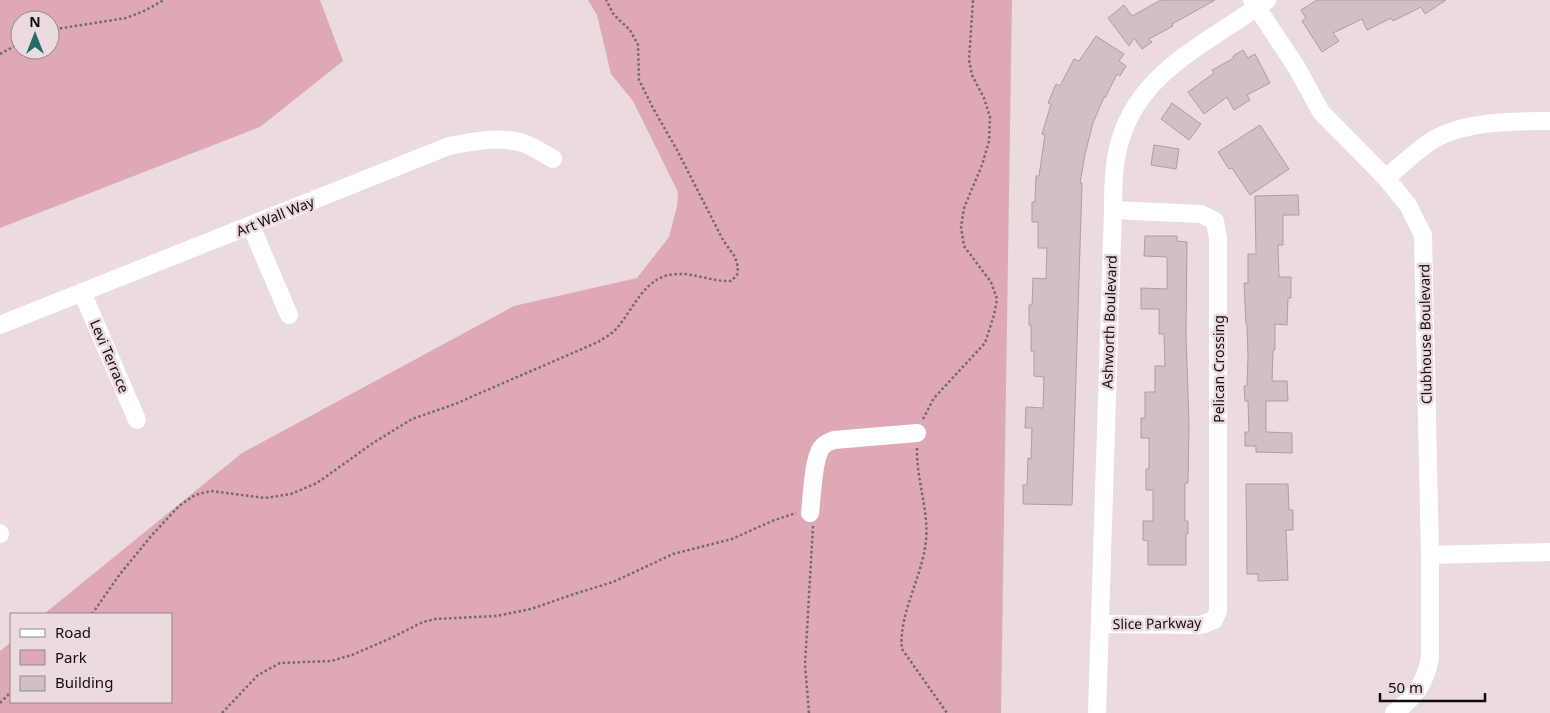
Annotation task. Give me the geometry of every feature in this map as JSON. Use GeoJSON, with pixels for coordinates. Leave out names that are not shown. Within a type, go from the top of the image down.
{"type":"FeatureCollection","features":[{"type":"Feature","properties":{"kind":"street","name":"Clubhouse Boulevard"},"geometry":{"type":"LineString","coordinates":[[1259,2],[1321,112],[1386,178],[1408,205],[1423,235],[1430,555],[1430,658],[1422,685],[1410,701],[1394,713]]}},
{"type":"Feature","properties":{"kind":"street","name":"Ashworth Boulevard"},"geometry":{"type":"LineString","coordinates":[[1097,713],[1114,170],[1117,152],[1125,125],[1147,90],[1175,62],[1259,2]]}},
{"type":"Feature","properties":{"kind":"street"},"geometry":{"type":"LineString","coordinates":[[1386,178],[1428,142],[1463,127],[1524,121],[1550,121]]}},
{"type":"Feature","properties":{"kind":"street","name":"Art Wall Way"},"geometry":{"type":"LineString","coordinates":[[0,325],[449,146],[498,140],[518,141],[529,145],[552,159]]}},
{"type":"Feature","properties":{"kind":"street","name":"Pelican Crossing"},"geometry":{"type":"LineString","coordinates":[[1113,210],[1201,214],[1214,220],[1218,249],[1218,611],[1214,620]]}},
{"type":"Feature","properties":{"kind":"street"},"geometry":{"type":"LineString","coordinates":[[251,226],[289,315]]}},
{"type":"Feature","properties":{"kind":"street","name":"Levi Terrace"},"geometry":{"type":"LineString","coordinates":[[82,292],[137,420]]}},
{"type":"Feature","properties":{"kind":"street"},"geometry":{"type":"LineString","coordinates":[[810,513],[816,462],[819,452],[824,445],[834,440],[917,433]]}},
{"type":"Feature","properties":{"kind":"street"},"geometry":{"type":"LineString","coordinates":[[1430,555],[1550,552]]}},
{"type":"Feature","properties":{"kind":"street","name":"Slice Parkway"},"geometry":{"type":"LineString","coordinates":[[1100,624],[1201,625],[1214,620]]}},
{"type":"Feature","properties":{"kind":"path"},"geometry":{"type":"LineString","coordinates":[[60,28],[126,18],[164,0]]}},
{"type":"Feature","properties":{"kind":"path"},"geometry":{"type":"LineString","coordinates":[[93,613],[120,574],[178,506],[195,496],[211,492],[265,498],[291,494],[317,483],[373,443],[412,419],[455,404],[598,342],[615,330],[648,284],[662,276],[678,274],[718,282],[731,282],[738,275],[735,257],[723,240],[677,150],[652,108],[639,80],[638,45],[630,30],[614,16],[606,0]]}},
{"type":"Feature","properties":{"kind":"path"},"geometry":{"type":"LineString","coordinates":[[947,713],[902,649],[901,638],[926,547],[926,527],[917,463],[917,433],[934,398],[985,344],[997,300],[991,282],[964,246],[961,227],[964,208],[982,165],[989,133],[990,117],[984,98],[972,75],[969,60],[973,0]]}},
{"type":"Feature","properties":{"kind":"path"},"geometry":{"type":"LineString","coordinates":[[222,713],[258,675],[280,663],[331,660],[352,655],[423,622],[435,619],[496,616],[531,610],[613,582],[674,554],[732,539],[800,511],[810,513],[813,522],[805,665],[808,713]]}},
{"type":"Feature","properties":{"kind":"path"},"geometry":{"type":"LineString","coordinates":[[0,703],[10,693]]}},
{"type":"Feature","properties":{"kind":"green space"},"geometry":{"type":"Polygon","coordinates":[[[0,0],[320,0],[343,61],[260,127],[0,228],[0,0]]]}},
{"type":"Feature","properties":{"kind":"green space"},"geometry":{"type":"Polygon","coordinates":[[[588,0],[1012,0],[1001,713],[0,713],[0,651],[10,643],[10,703],[172,703],[172,613],[45,613],[242,453],[514,306],[637,278],[669,237],[677,206],[678,192],[633,101],[611,74],[597,15],[588,0]]]}},
{"type":"Feature","properties":{"kind":"building"},"geometry":{"type":"Polygon","coordinates":[[[1161,0],[1215,0],[1149,39],[1152,42],[1142,49],[1134,38],[1129,46],[1108,18],[1124,5],[1132,16],[1161,0]]]}},
{"type":"Feature","properties":{"kind":"building"},"geometry":{"type":"Polygon","coordinates":[[[1317,0],[1446,0],[1425,14],[1421,7],[1393,21],[1391,18],[1367,30],[1362,19],[1333,33],[1339,41],[1322,52],[1302,21],[1306,18],[1301,10],[1317,0]]]}},
{"type":"Feature","properties":{"kind":"building"},"geometry":{"type":"Polygon","coordinates":[[[1096,36],[1124,54],[1119,61],[1126,66],[1120,76],[1117,74],[1104,97],[1093,123],[1080,183],[1082,183],[1072,505],[1023,504],[1023,485],[1027,485],[1028,458],[1031,459],[1032,428],[1025,428],[1026,407],[1043,408],[1044,377],[1034,376],[1034,351],[1031,351],[1031,325],[1029,325],[1029,305],[1032,305],[1033,278],[1046,279],[1047,248],[1038,248],[1038,222],[1032,222],[1032,202],[1035,202],[1036,176],[1039,176],[1045,135],[1042,134],[1051,104],[1048,103],[1056,84],[1060,86],[1074,59],[1079,61],[1096,36]]]}},
{"type":"Feature","properties":{"kind":"building"},"geometry":{"type":"Polygon","coordinates":[[[1243,50],[1248,58],[1255,54],[1270,83],[1247,95],[1250,100],[1234,110],[1227,97],[1204,114],[1188,92],[1214,73],[1212,70],[1234,58],[1233,56],[1243,50]]]}},
{"type":"Feature","properties":{"kind":"building"},"geometry":{"type":"Polygon","coordinates":[[[1172,103],[1201,124],[1189,140],[1161,119],[1172,103]]]}},
{"type":"Feature","properties":{"kind":"building"},"geometry":{"type":"Polygon","coordinates":[[[1260,125],[1289,169],[1250,195],[1232,168],[1229,169],[1218,152],[1260,125]]]}},
{"type":"Feature","properties":{"kind":"building"},"geometry":{"type":"Polygon","coordinates":[[[1154,145],[1179,149],[1176,169],[1151,165],[1154,145]]]}},
{"type":"Feature","properties":{"kind":"building"},"geometry":{"type":"Polygon","coordinates":[[[1298,195],[1299,215],[1283,215],[1283,245],[1278,245],[1279,277],[1291,277],[1291,298],[1288,298],[1287,325],[1275,324],[1272,381],[1287,381],[1288,401],[1266,401],[1266,432],[1292,433],[1292,453],[1256,452],[1256,446],[1245,446],[1245,432],[1249,432],[1248,401],[1245,401],[1244,386],[1247,386],[1248,357],[1244,283],[1248,283],[1248,254],[1256,254],[1255,196],[1298,195]]]}},
{"type":"Feature","properties":{"kind":"building"},"geometry":{"type":"Polygon","coordinates":[[[1145,236],[1177,236],[1177,241],[1187,242],[1186,334],[1189,424],[1188,483],[1185,483],[1185,521],[1188,521],[1186,565],[1148,565],[1148,541],[1143,540],[1143,521],[1153,521],[1153,490],[1146,490],[1146,469],[1149,469],[1149,438],[1141,438],[1141,418],[1145,418],[1145,392],[1155,392],[1155,366],[1165,366],[1164,334],[1159,334],[1159,309],[1141,309],[1141,288],[1167,289],[1167,257],[1144,256],[1145,236]]]}},
{"type":"Feature","properties":{"kind":"building"},"geometry":{"type":"Polygon","coordinates":[[[1246,484],[1288,484],[1289,510],[1293,510],[1293,530],[1286,530],[1288,580],[1258,581],[1258,574],[1247,574],[1246,484]]]}}]}
